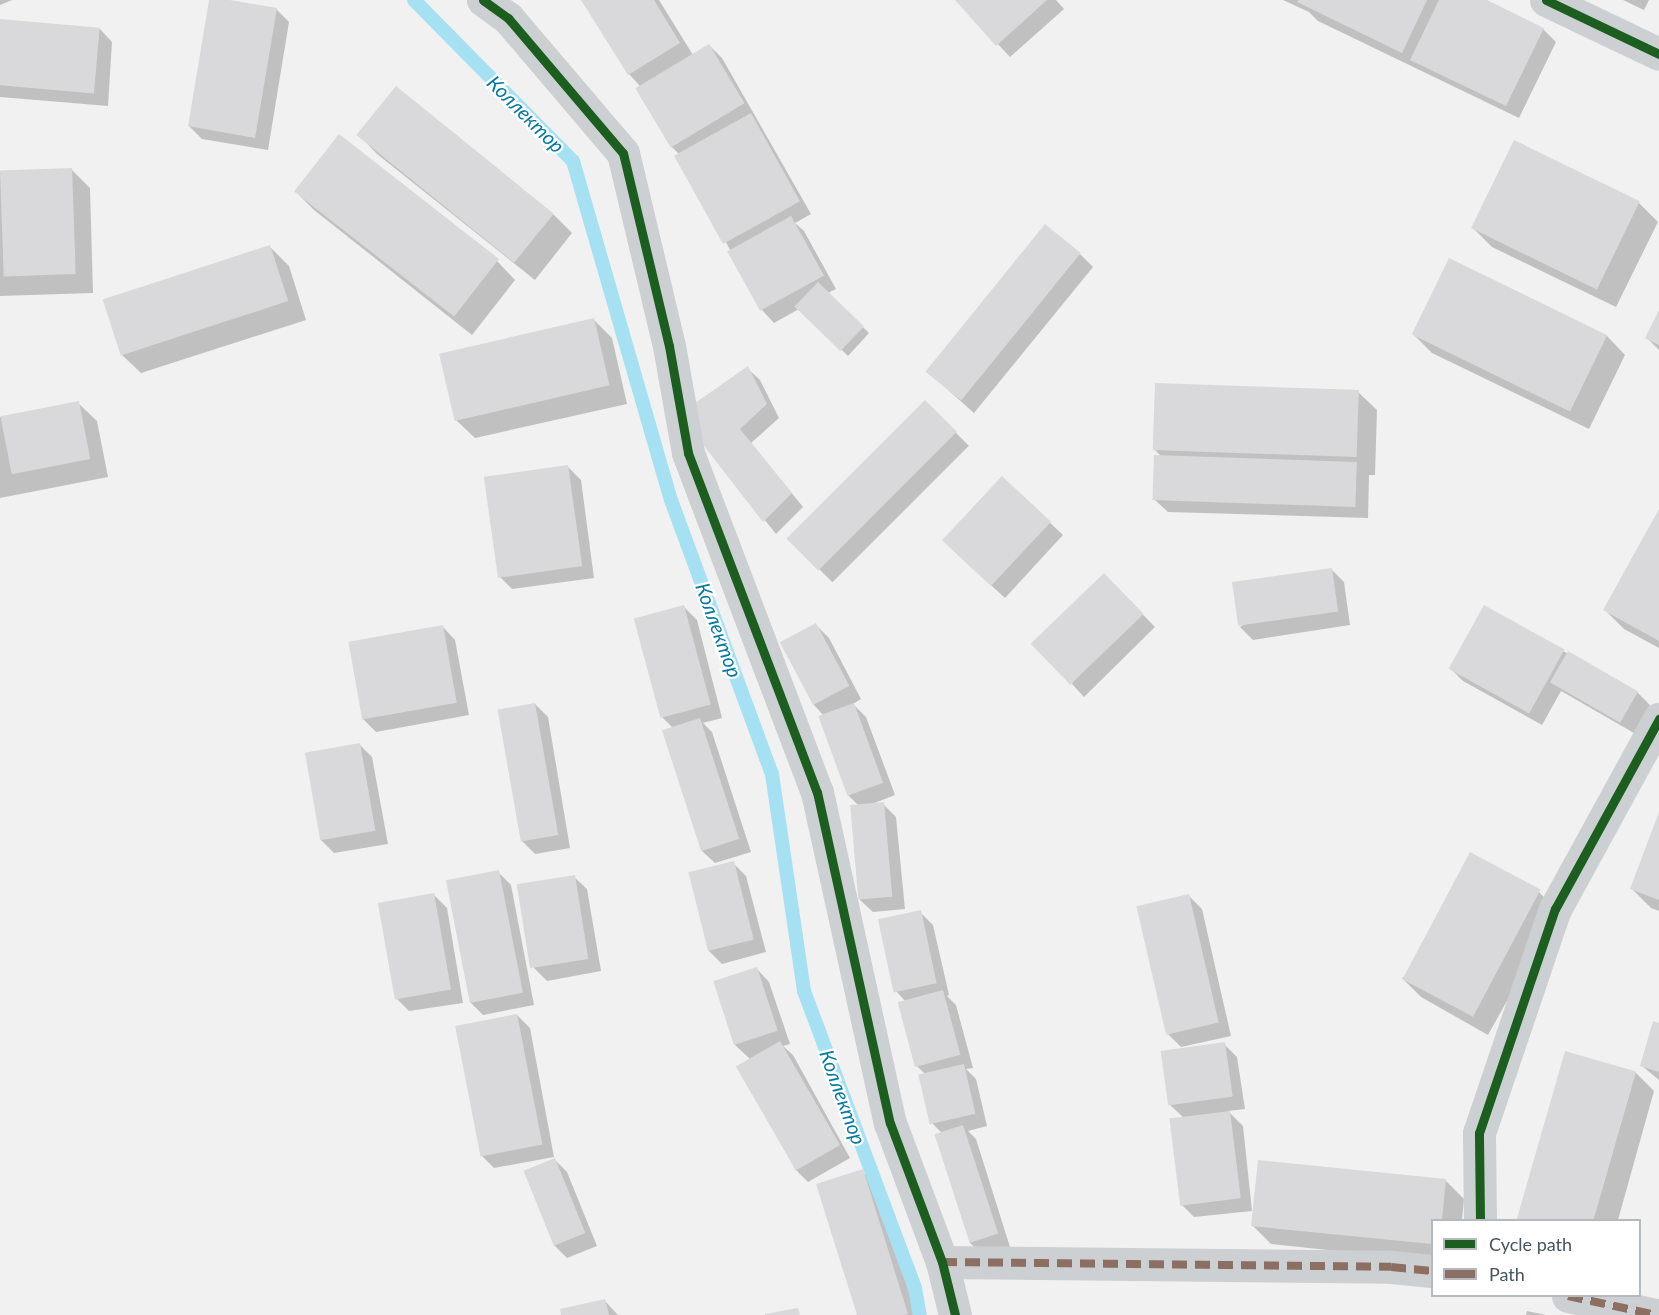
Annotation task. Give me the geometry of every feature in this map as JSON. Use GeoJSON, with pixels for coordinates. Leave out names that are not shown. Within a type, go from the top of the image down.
{"type":"FeatureCollection","features":[{"type":"Feature","properties":{"kind":"street"},"geometry":{"type":"LineString","coordinates":[[483,0],[508,18],[623,153],[669,346],[688,453],[818,792],[890,1123],[942,1262],[956,1315]]}},
{"type":"Feature","properties":{"kind":"street"},"geometry":{"type":"LineString","coordinates":[[1546,0],[1659,54]]}},
{"type":"Feature","properties":{"kind":"street"},"geometry":{"type":"LineString","coordinates":[[1480,1219],[1479,1133],[1555,909],[1659,719]]}},
{"type":"Feature","properties":{"kind":"street"},"geometry":{"type":"LineString","coordinates":[[942,1262],[1391,1267],[1431,1271]]}},
{"type":"Feature","properties":{"kind":"street"},"geometry":{"type":"LineString","coordinates":[[1573,1297],[1656,1315]]}},
{"type":"Feature","properties":{"kind":"building"},"geometry":{"type":"Polygon","coordinates":[[[209,0],[230,0],[277,8],[255,138],[188,126],[209,0]]]}},
{"type":"Feature","properties":{"kind":"building"},"geometry":{"type":"Polygon","coordinates":[[[581,0],[654,0],[680,43],[628,75],[581,0]]]}},
{"type":"Feature","properties":{"kind":"building"},"geometry":{"type":"Polygon","coordinates":[[[955,0],[1047,0],[996,46],[955,0]]]}},
{"type":"Feature","properties":{"kind":"building"},"geometry":{"type":"Polygon","coordinates":[[[1299,0],[1427,0],[1402,53],[1297,2],[1299,0]]]}},
{"type":"Feature","properties":{"kind":"building"},"geometry":{"type":"Polygon","coordinates":[[[1439,0],[1487,0],[1544,28],[1506,106],[1410,60],[1439,0]]]}},
{"type":"Feature","properties":{"kind":"building"},"geometry":{"type":"Polygon","coordinates":[[[0,19],[100,28],[94,93],[0,85],[0,19]]]}},
{"type":"Feature","properties":{"kind":"building"},"geometry":{"type":"Polygon","coordinates":[[[709,44],[745,103],[671,147],[635,88],[709,44]]]}},
{"type":"Feature","properties":{"kind":"building"},"geometry":{"type":"Polygon","coordinates":[[[396,86],[554,214],[514,263],[356,135],[396,86]]]}},
{"type":"Feature","properties":{"kind":"building"},"geometry":{"type":"Polygon","coordinates":[[[751,113],[800,201],[723,244],[674,156],[751,113]]]}},
{"type":"Feature","properties":{"kind":"building"},"geometry":{"type":"Polygon","coordinates":[[[339,134],[499,259],[454,317],[294,192],[339,134]]]}},
{"type":"Feature","properties":{"kind":"building"},"geometry":{"type":"Polygon","coordinates":[[[1514,140],[1640,201],[1597,289],[1471,228],[1514,140]]]}},
{"type":"Feature","properties":{"kind":"building"},"geometry":{"type":"Polygon","coordinates":[[[72,168],[76,274],[4,276],[0,171],[72,168]]]}},
{"type":"Feature","properties":{"kind":"building"},"geometry":{"type":"Polygon","coordinates":[[[791,216],[824,275],[760,311],[727,251],[791,216]]]}},
{"type":"Feature","properties":{"kind":"building"},"geometry":{"type":"Polygon","coordinates":[[[1045,224],[1081,253],[961,401],[925,372],[1045,224]]]}},
{"type":"Feature","properties":{"kind":"building"},"geometry":{"type":"Polygon","coordinates":[[[270,245],[288,301],[121,355],[103,299],[270,245]]]}},
{"type":"Feature","properties":{"kind":"building"},"geometry":{"type":"Polygon","coordinates":[[[1449,258],[1607,335],[1570,412],[1412,334],[1449,258]]]}},
{"type":"Feature","properties":{"kind":"building"},"geometry":{"type":"Polygon","coordinates":[[[818,282],[864,326],[840,351],[794,306],[818,282]]]}},
{"type":"Feature","properties":{"kind":"building"},"geometry":{"type":"Polygon","coordinates":[[[1659,310],[1659,345],[1645,338],[1659,310]]]}},
{"type":"Feature","properties":{"kind":"building"},"geometry":{"type":"Polygon","coordinates":[[[594,318],[610,385],[455,421],[439,354],[594,318]]]}},
{"type":"Feature","properties":{"kind":"building"},"geometry":{"type":"Polygon","coordinates":[[[748,366],[767,404],[740,429],[792,493],[763,522],[701,442],[688,408],[748,366]]]}},
{"type":"Feature","properties":{"kind":"building"},"geometry":{"type":"Polygon","coordinates":[[[1155,383],[1359,390],[1357,457],[1153,450],[1155,383]]]}},
{"type":"Feature","properties":{"kind":"building"},"geometry":{"type":"Polygon","coordinates":[[[925,400],[957,432],[818,570],[786,539],[925,400]]]}},
{"type":"Feature","properties":{"kind":"building"},"geometry":{"type":"Polygon","coordinates":[[[79,401],[90,459],[12,474],[0,416],[79,401]]]}},
{"type":"Feature","properties":{"kind":"building"},"geometry":{"type":"Polygon","coordinates":[[[1154,455],[1357,462],[1355,507],[1152,500],[1154,455]]]}},
{"type":"Feature","properties":{"kind":"building"},"geometry":{"type":"Polygon","coordinates":[[[568,465],[582,566],[498,578],[484,477],[568,465]]]}},
{"type":"Feature","properties":{"kind":"building"},"geometry":{"type":"Polygon","coordinates":[[[1002,476],[1051,522],[991,586],[942,540],[1002,476]]]}},
{"type":"Feature","properties":{"kind":"building"},"geometry":{"type":"Polygon","coordinates":[[[1659,509],[1659,641],[1603,610],[1659,509]]]}},
{"type":"Feature","properties":{"kind":"building"},"geometry":{"type":"Polygon","coordinates":[[[1332,568],[1338,612],[1238,626],[1232,582],[1332,568]]]}},
{"type":"Feature","properties":{"kind":"building"},"geometry":{"type":"Polygon","coordinates":[[[1104,573],[1144,614],[1070,685],[1031,644],[1104,573]]]}},
{"type":"Feature","properties":{"kind":"building"},"geometry":{"type":"Polygon","coordinates":[[[684,605],[711,704],[660,718],[634,618],[684,605]]]}},
{"type":"Feature","properties":{"kind":"building"},"geometry":{"type":"Polygon","coordinates":[[[1484,605],[1564,650],[1529,713],[1449,669],[1484,605]]]}},
{"type":"Feature","properties":{"kind":"building"},"geometry":{"type":"Polygon","coordinates":[[[816,623],[849,686],[813,705],[780,642],[816,623]]]}},
{"type":"Feature","properties":{"kind":"building"},"geometry":{"type":"Polygon","coordinates":[[[443,625],[457,703],[362,719],[348,642],[443,625]]]}},
{"type":"Feature","properties":{"kind":"building"},"geometry":{"type":"Polygon","coordinates":[[[1568,651],[1638,691],[1620,723],[1550,682],[1568,651]]]}},
{"type":"Feature","properties":{"kind":"building"},"geometry":{"type":"Polygon","coordinates":[[[535,703],[558,835],[521,842],[498,710],[535,703]]]}},
{"type":"Feature","properties":{"kind":"building"},"geometry":{"type":"Polygon","coordinates":[[[854,703],[883,783],[847,796],[818,716],[854,703]]]}},
{"type":"Feature","properties":{"kind":"building"},"geometry":{"type":"Polygon","coordinates":[[[700,718],[739,839],[701,851],[662,730],[700,718]]]}},
{"type":"Feature","properties":{"kind":"building"},"geometry":{"type":"Polygon","coordinates":[[[360,743],[375,831],[320,840],[305,753],[360,743]]]}},
{"type":"Feature","properties":{"kind":"building"},"geometry":{"type":"Polygon","coordinates":[[[884,802],[892,897],[858,900],[850,805],[884,802]]]}},
{"type":"Feature","properties":{"kind":"building"},"geometry":{"type":"Polygon","coordinates":[[[1659,812],[1659,900],[1630,889],[1659,812]]]}},
{"type":"Feature","properties":{"kind":"building"},"geometry":{"type":"Polygon","coordinates":[[[1470,852],[1541,890],[1473,1017],[1402,979],[1470,852]]]}},
{"type":"Feature","properties":{"kind":"building"},"geometry":{"type":"Polygon","coordinates":[[[734,861],[754,940],[708,951],[688,872],[734,861]]]}},
{"type":"Feature","properties":{"kind":"building"},"geometry":{"type":"Polygon","coordinates":[[[499,870],[523,993],[470,1003],[446,880],[499,870]]]}},
{"type":"Feature","properties":{"kind":"building"},"geometry":{"type":"Polygon","coordinates":[[[575,875],[588,959],[530,968],[517,884],[575,875]]]}},
{"type":"Feature","properties":{"kind":"building"},"geometry":{"type":"Polygon","coordinates":[[[434,893],[451,990],[395,999],[378,903],[434,893]]]}},
{"type":"Feature","properties":{"kind":"building"},"geometry":{"type":"Polygon","coordinates":[[[1189,894],[1219,1023],[1166,1035],[1136,906],[1189,894]]]}},
{"type":"Feature","properties":{"kind":"building"},"geometry":{"type":"Polygon","coordinates":[[[921,910],[937,983],[894,993],[878,919],[921,910]]]}},
{"type":"Feature","properties":{"kind":"building"},"geometry":{"type":"Polygon","coordinates":[[[757,967],[778,1031],[734,1045],[713,981],[757,967]]]}},
{"type":"Feature","properties":{"kind":"building"},"geometry":{"type":"Polygon","coordinates":[[[943,990],[960,1055],[915,1067],[898,1002],[943,990]]]}},
{"type":"Feature","properties":{"kind":"building"},"geometry":{"type":"Polygon","coordinates":[[[517,1014],[542,1145],[481,1157],[455,1026],[517,1014]]]}},
{"type":"Feature","properties":{"kind":"building"},"geometry":{"type":"Polygon","coordinates":[[[1653,1021],[1659,1023],[1659,1072],[1640,1066],[1653,1021]]]}},
{"type":"Feature","properties":{"kind":"building"},"geometry":{"type":"Polygon","coordinates":[[[780,1041],[840,1145],[796,1170],[736,1066],[780,1041]]]}},
{"type":"Feature","properties":{"kind":"building"},"geometry":{"type":"Polygon","coordinates":[[[1225,1042],[1233,1096],[1168,1106],[1161,1051],[1225,1042]]]}},
{"type":"Feature","properties":{"kind":"building"},"geometry":{"type":"Polygon","coordinates":[[[1565,1051],[1636,1071],[1594,1219],[1517,1219],[1565,1051]]]}},
{"type":"Feature","properties":{"kind":"building"},"geometry":{"type":"Polygon","coordinates":[[[964,1064],[975,1114],[930,1124],[918,1075],[964,1064]]]}},
{"type":"Feature","properties":{"kind":"building"},"geometry":{"type":"Polygon","coordinates":[[[1230,1111],[1241,1198],[1180,1206],[1169,1118],[1230,1111]]]}},
{"type":"Feature","properties":{"kind":"building"},"geometry":{"type":"Polygon","coordinates":[[[963,1125],[998,1233],[970,1243],[934,1134],[963,1125]]]}},
{"type":"Feature","properties":{"kind":"building"},"geometry":{"type":"Polygon","coordinates":[[[555,1158],[585,1233],[554,1246],[523,1171],[555,1158]]]}},
{"type":"Feature","properties":{"kind":"building"},"geometry":{"type":"Polygon","coordinates":[[[1258,1160],[1446,1179],[1442,1219],[1431,1219],[1431,1244],[1251,1226],[1258,1160]]]}},
{"type":"Feature","properties":{"kind":"building"},"geometry":{"type":"Polygon","coordinates":[[[863,1169],[908,1314],[857,1315],[816,1184],[863,1169]]]}},
{"type":"Feature","properties":{"kind":"building"},"geometry":{"type":"Polygon","coordinates":[[[605,1299],[609,1315],[561,1315],[560,1309],[605,1299]]]}},
{"type":"Feature","properties":{"kind":"building"},"geometry":{"type":"Polygon","coordinates":[[[798,1308],[800,1315],[765,1315],[765,1314],[798,1308]]]}},
{"type":"Feature","properties":{"kind":"waterway","name":"Коллектор"},"geometry":{"type":"LineString","coordinates":[[414,0],[573,161],[671,500],[772,774],[804,991],[915,1288],[920,1315]]}},
{"type":"Feature","properties":{"kind":"marked path"},"geometry":{"type":"LineString","coordinates":[[942,1262],[1391,1267],[1431,1271]]}},
{"type":"Feature","properties":{"kind":"marked path"},"geometry":{"type":"LineString","coordinates":[[1573,1297],[1656,1315]]}},
{"type":"Feature","properties":{"kind":"cycle path"},"geometry":{"type":"LineString","coordinates":[[483,0],[508,18],[623,153],[669,346],[688,453],[817,792],[890,1123],[942,1262],[955,1315]]}},
{"type":"Feature","properties":{"kind":"cycle path"},"geometry":{"type":"LineString","coordinates":[[1546,0],[1659,54]]}},
{"type":"Feature","properties":{"kind":"cycle path"},"geometry":{"type":"LineString","coordinates":[[1480,1219],[1479,1133],[1555,909],[1659,719]]}}]}
